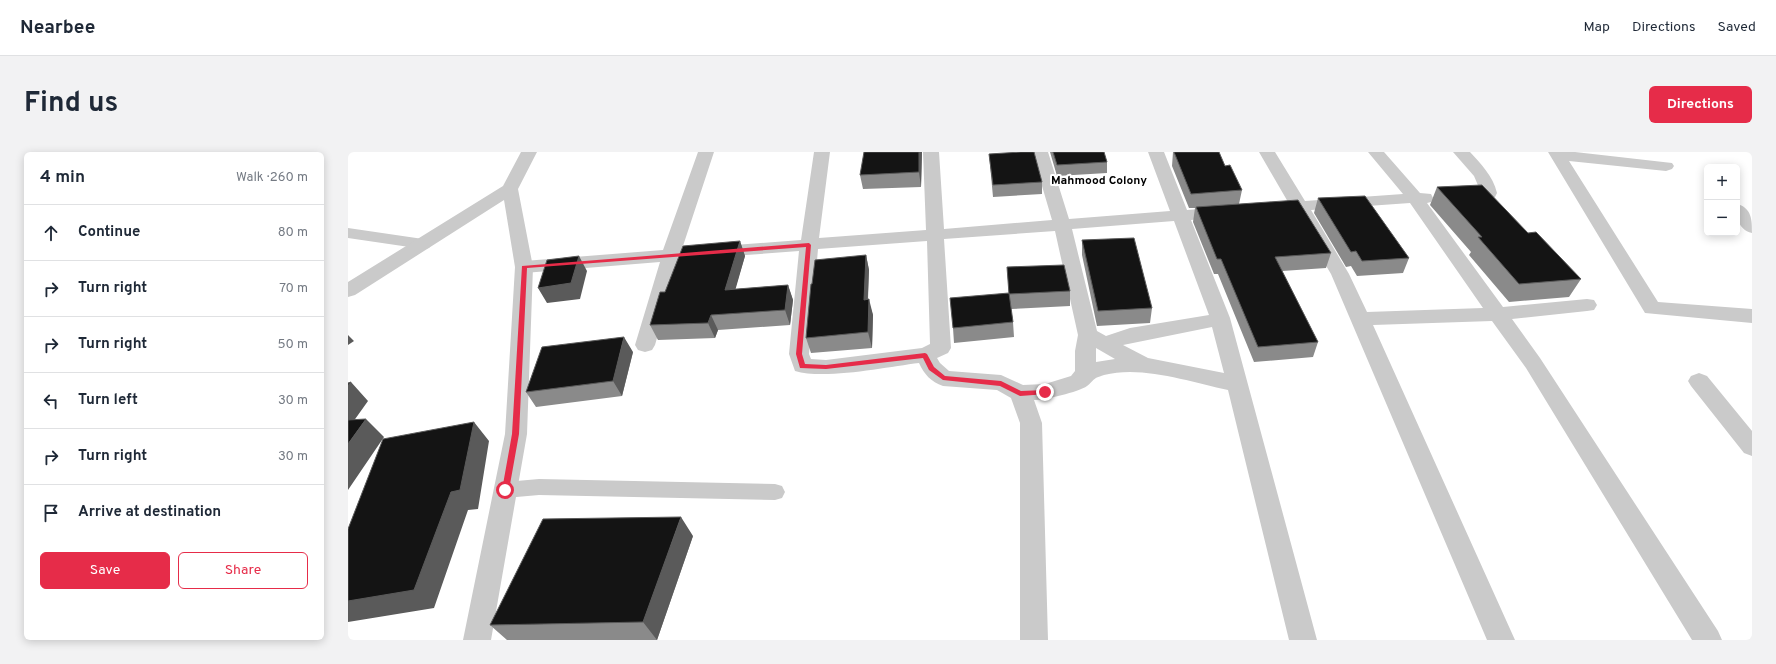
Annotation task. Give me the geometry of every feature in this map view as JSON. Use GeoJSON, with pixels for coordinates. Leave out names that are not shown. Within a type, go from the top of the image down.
{"type":"FeatureCollection","features":[{"type":"Feature","properties":{"kind":"street"},"geometry":{"type":"LineString","coordinates":[[348,291],[510,189],[529,152]]}},
{"type":"Feature","properties":{"kind":"street"},"geometry":{"type":"LineString","coordinates":[[645,345],[671,255],[706,152]]}},
{"type":"Feature","properties":{"kind":"street"},"geometry":{"type":"LineString","coordinates":[[822,152],[809,245],[799,354],[802,366],[826,367],[925,355],[941,348],[931,152]]}},
{"type":"Feature","properties":{"kind":"street"},"geometry":{"type":"LineString","coordinates":[[1040,152],[1097,339],[1142,364]]}},
{"type":"Feature","properties":{"kind":"street"},"geometry":{"type":"LineString","coordinates":[[1156,152],[1220,318],[1303,640]]}},
{"type":"Feature","properties":{"kind":"street"},"geometry":{"type":"LineString","coordinates":[[1267,152],[1301,206],[1340,274],[1501,640]]}},
{"type":"Feature","properties":{"kind":"street"},"geometry":{"type":"LineString","coordinates":[[1376,152],[1415,198],[1533,363],[1708,640]]}},
{"type":"Feature","properties":{"kind":"street"},"geometry":{"type":"LineString","coordinates":[[524,267],[1180,215],[1415,198],[1477,196],[1489,193],[1487,184],[1478,170],[1461,152]]}},
{"type":"Feature","properties":{"kind":"street"},"geometry":{"type":"LineString","coordinates":[[1557,154],[1666,166]]}},
{"type":"Feature","properties":{"kind":"street"},"geometry":{"type":"LineString","coordinates":[[1557,154],[1652,308],[1752,316]]}},
{"type":"Feature","properties":{"kind":"street"},"geometry":{"type":"LineString","coordinates":[[477,640],[516,434],[524,267],[510,189]]}},
{"type":"Feature","properties":{"kind":"street"},"geometry":{"type":"LineString","coordinates":[[1740,213],[1752,228]]}},
{"type":"Feature","properties":{"kind":"street"},"geometry":{"type":"LineString","coordinates":[[348,233],[423,244]]}},
{"type":"Feature","properties":{"kind":"street"},"geometry":{"type":"LineString","coordinates":[[1360,319],[1498,314],[1587,305]]}},
{"type":"Feature","properties":{"kind":"street"},"geometry":{"type":"LineString","coordinates":[[1086,373],[1085,351],[1097,339],[1204,323],[1220,318]]}},
{"type":"Feature","properties":{"kind":"street"},"geometry":{"type":"LineString","coordinates":[[925,355],[932,368],[943,378],[1001,384],[1020,393],[1045,392],[1079,381],[1086,373],[1106,367],[1142,364],[1237,384]]}},
{"type":"Feature","properties":{"kind":"street"},"geometry":{"type":"LineString","coordinates":[[1699,381],[1752,447]]}},
{"type":"Feature","properties":{"kind":"street"},"geometry":{"type":"LineString","coordinates":[[1020,393],[1031,423],[1034,640]]}},
{"type":"Feature","properties":{"kind":"lane"},"geometry":{"type":"LineString","coordinates":[[505,490],[539,487],[775,492]]}},
{"type":"Feature","properties":{"kind":"building"},"geometry":{"type":"Polygon","coordinates":[[[864,152],[919,152],[919,172],[860,175],[864,152]]]}},
{"type":"Feature","properties":{"kind":"building"},"geometry":{"type":"Polygon","coordinates":[[[1034,152],[1042,182],[993,185],[989,154],[1034,152]]]}},
{"type":"Feature","properties":{"kind":"building"},"geometry":{"type":"Polygon","coordinates":[[[1053,152],[1104,152],[1107,162],[1057,165],[1053,152]]]}},
{"type":"Feature","properties":{"kind":"building"},"geometry":{"type":"Polygon","coordinates":[[[1174,152],[1219,152],[1225,166],[1230,165],[1242,190],[1191,194],[1174,152]]]}},
{"type":"Feature","properties":{"kind":"building"},"geometry":{"type":"Polygon","coordinates":[[[1482,185],[1528,233],[1536,232],[1581,279],[1519,284],[1478,237],[1482,237],[1437,187],[1482,185]]]}},
{"type":"Feature","properties":{"kind":"building"},"geometry":{"type":"Polygon","coordinates":[[[1365,196],[1409,258],[1362,261],[1356,251],[1351,252],[1318,198],[1365,196]]]}},
{"type":"Feature","properties":{"kind":"building"},"geometry":{"type":"Polygon","coordinates":[[[1298,200],[1331,253],[1275,257],[1318,342],[1258,347],[1221,259],[1217,259],[1196,207],[1298,200]]]}},
{"type":"Feature","properties":{"kind":"building"},"geometry":{"type":"Polygon","coordinates":[[[1134,238],[1152,308],[1098,311],[1082,240],[1134,238]]]}},
{"type":"Feature","properties":{"kind":"building"},"geometry":{"type":"Polygon","coordinates":[[[740,241],[725,290],[788,285],[785,310],[711,315],[708,323],[650,325],[660,292],[665,292],[683,246],[740,241]]]}},
{"type":"Feature","properties":{"kind":"building"},"geometry":{"type":"Polygon","coordinates":[[[866,255],[864,300],[869,299],[868,332],[806,338],[811,284],[815,260],[866,255]]]}},
{"type":"Feature","properties":{"kind":"building"},"geometry":{"type":"Polygon","coordinates":[[[579,256],[571,283],[538,288],[547,260],[579,256]]]}},
{"type":"Feature","properties":{"kind":"building"},"geometry":{"type":"Polygon","coordinates":[[[1064,265],[1070,291],[1009,294],[1007,267],[1064,265]]]}},
{"type":"Feature","properties":{"kind":"building"},"geometry":{"type":"Polygon","coordinates":[[[1009,293],[1013,322],[953,328],[950,298],[1009,293]]]}},
{"type":"Feature","properties":{"kind":"building"},"geometry":{"type":"Polygon","coordinates":[[[624,337],[613,381],[526,392],[542,347],[624,337]]]}},
{"type":"Feature","properties":{"kind":"building"},"geometry":{"type":"Polygon","coordinates":[[[366,419],[348,444],[348,420],[366,419]]]}},
{"type":"Feature","properties":{"kind":"building"},"geometry":{"type":"Polygon","coordinates":[[[474,422],[460,490],[451,492],[414,590],[348,601],[348,529],[383,439],[474,422]]]}},
{"type":"Feature","properties":{"kind":"building"},"geometry":{"type":"Polygon","coordinates":[[[681,517],[643,622],[490,625],[543,519],[681,517]]]}},
{"type":"Feature","properties":{"kind":"district","name":"Mahmood Colony"},"geometry":{"type":"Point","coordinates":[1099,180]}},
{"type":"Feature","properties":{"kind":"route"},"geometry":{"type":"LineString","coordinates":[[505,490],[516,434],[524,267],[809,245],[799,354],[802,366],[826,367],[925,355],[932,368],[943,378],[1001,384],[1020,393],[1045,392]]}}]}
